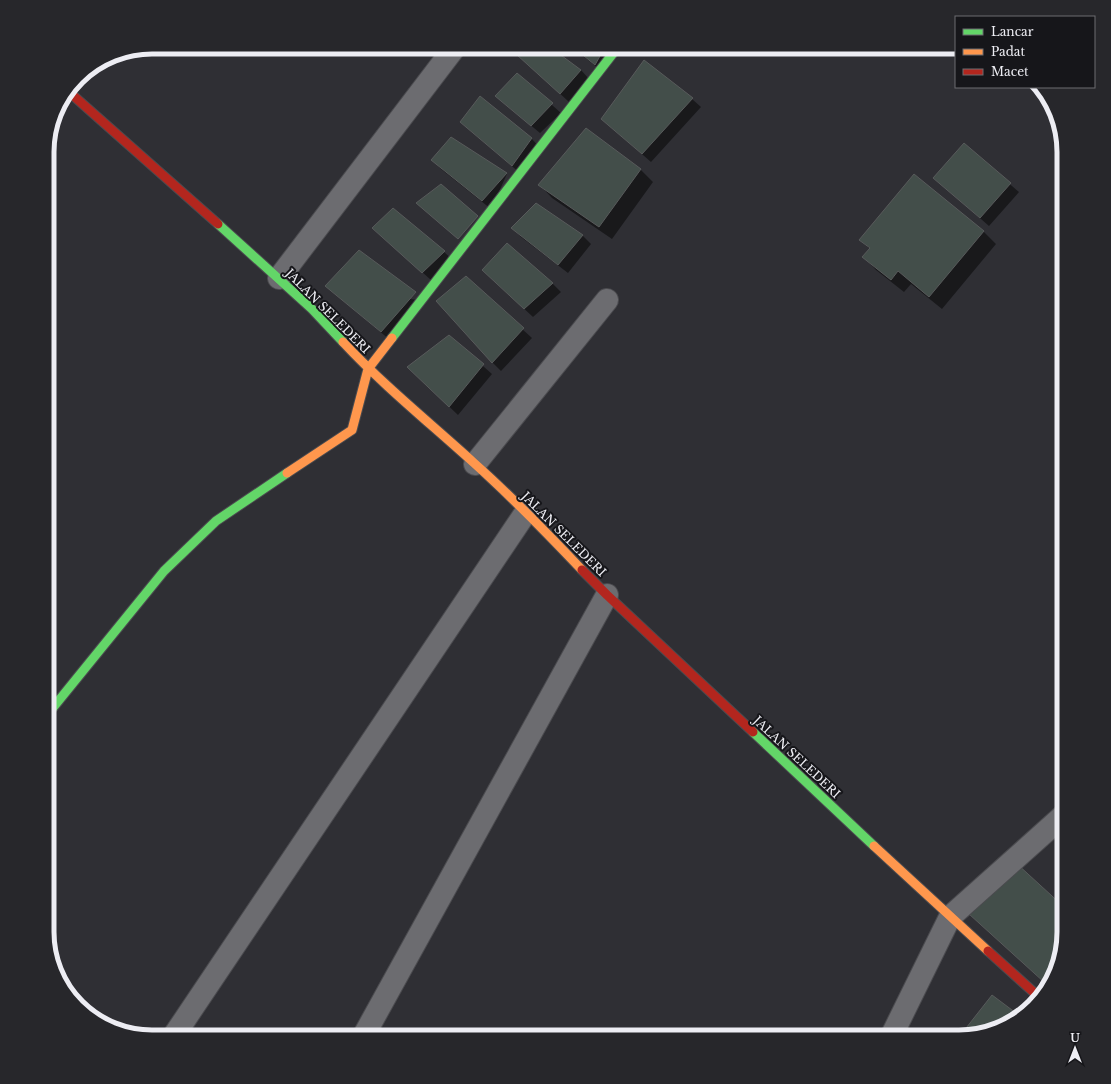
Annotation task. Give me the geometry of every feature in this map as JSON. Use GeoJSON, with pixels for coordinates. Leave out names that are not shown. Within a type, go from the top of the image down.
{"type":"FeatureCollection","features":[{"type":"Feature","properties":{"kind":"street"},"geometry":{"type":"LineString","coordinates":[[279,278],[450,54]]}},
{"type":"Feature","properties":{"kind":"street"},"geometry":{"type":"LineString","coordinates":[[54,706],[164,571],[216,521],[352,430],[368,369],[613,54]]}},
{"type":"Feature","properties":{"kind":"street","name":"JALAN SELEDERI"},"geometry":{"type":"LineString","coordinates":[[72,95],[279,278],[312,309],[368,369],[475,464],[526,512],[607,596],[950,917],[1035,994]]}},
{"type":"Feature","properties":{"kind":"street"},"geometry":{"type":"LineString","coordinates":[[475,464],[607,300]]}},
{"type":"Feature","properties":{"kind":"street"},"geometry":{"type":"LineString","coordinates":[[178,1030],[526,512]]}},
{"type":"Feature","properties":{"kind":"street"},"geometry":{"type":"LineString","coordinates":[[367,1030],[607,596]]}},
{"type":"Feature","properties":{"kind":"street"},"geometry":{"type":"LineString","coordinates":[[894,1030],[950,917],[1057,821]]}},
{"type":"Feature","properties":{"kind":"building"},"geometry":{"type":"Polygon","coordinates":[[[559,54],[581,70],[560,94],[517,55],[559,54]]]}},
{"type":"Feature","properties":{"kind":"building"},"geometry":{"type":"Polygon","coordinates":[[[582,54],[601,54],[595,65],[582,54]]]}},
{"type":"Feature","properties":{"kind":"building"},"geometry":{"type":"Polygon","coordinates":[[[644,60],[693,98],[642,154],[601,119],[644,60]]]}},
{"type":"Feature","properties":{"kind":"building"},"geometry":{"type":"Polygon","coordinates":[[[517,73],[553,103],[531,126],[495,96],[517,73]]]}},
{"type":"Feature","properties":{"kind":"building"},"geometry":{"type":"Polygon","coordinates":[[[480,96],[532,138],[512,166],[460,122],[480,96]]]}},
{"type":"Feature","properties":{"kind":"building"},"geometry":{"type":"Polygon","coordinates":[[[586,128],[641,169],[599,227],[538,185],[586,128]]]}},
{"type":"Feature","properties":{"kind":"building"},"geometry":{"type":"Polygon","coordinates":[[[451,137],[507,173],[482,201],[431,160],[451,137]]]}},
{"type":"Feature","properties":{"kind":"building"},"geometry":{"type":"Polygon","coordinates":[[[964,143],[1011,183],[980,218],[933,178],[964,143]]]}},
{"type":"Feature","properties":{"kind":"building"},"geometry":{"type":"Polygon","coordinates":[[[914,174],[984,231],[929,297],[898,271],[891,280],[862,257],[870,248],[859,240],[914,174]]]}},
{"type":"Feature","properties":{"kind":"building"},"geometry":{"type":"Polygon","coordinates":[[[441,184],[478,216],[458,239],[416,203],[441,184]]]}},
{"type":"Feature","properties":{"kind":"building"},"geometry":{"type":"Polygon","coordinates":[[[536,203],[583,235],[558,265],[511,228],[536,203]]]}},
{"type":"Feature","properties":{"kind":"building"},"geometry":{"type":"Polygon","coordinates":[[[393,208],[445,251],[422,273],[372,228],[393,208]]]}},
{"type":"Feature","properties":{"kind":"building"},"geometry":{"type":"Polygon","coordinates":[[[507,243],[553,283],[524,309],[482,270],[507,243]]]}},
{"type":"Feature","properties":{"kind":"building"},"geometry":{"type":"Polygon","coordinates":[[[359,250],[416,292],[381,332],[325,286],[359,250]]]}},
{"type":"Feature","properties":{"kind":"building"},"geometry":{"type":"Polygon","coordinates":[[[466,276],[524,328],[492,363],[436,301],[466,276]]]}},
{"type":"Feature","properties":{"kind":"building"},"geometry":{"type":"Polygon","coordinates":[[[449,335],[484,364],[449,407],[407,367],[449,335]]]}},
{"type":"Feature","properties":{"kind":"building"},"geometry":{"type":"Polygon","coordinates":[[[1016,863],[1057,901],[1057,932],[1054,958],[1044,982],[969,914],[1016,863]]]}},
{"type":"Feature","properties":{"kind":"building"},"geometry":{"type":"Polygon","coordinates":[[[992,995],[1016,1013],[991,1025],[965,1030],[992,995]]]}},
{"type":"Feature","properties":{"kind":"traffic: fast"},"geometry":{"type":"LineString","coordinates":[[392,338],[613,54]]}},
{"type":"Feature","properties":{"kind":"traffic: fast"},"geometry":{"type":"LineString","coordinates":[[218,224],[312,309],[343,342]]}},
{"type":"Feature","properties":{"kind":"traffic: fast"},"geometry":{"type":"LineString","coordinates":[[54,706],[164,571],[216,521],[287,473]]}},
{"type":"Feature","properties":{"kind":"traffic: fast"},"geometry":{"type":"LineString","coordinates":[[753,732],[874,846]]}},
{"type":"Feature","properties":{"kind":"traffic: slow"},"geometry":{"type":"LineString","coordinates":[[287,473],[352,430],[368,369],[392,338]]}},
{"type":"Feature","properties":{"kind":"traffic: slow"},"geometry":{"type":"LineString","coordinates":[[343,342],[391,389],[502,489],[582,570]]}},
{"type":"Feature","properties":{"kind":"traffic: slow"},"geometry":{"type":"LineString","coordinates":[[874,846],[988,951]]}},
{"type":"Feature","properties":{"kind":"traffic: jam"},"geometry":{"type":"LineString","coordinates":[[72,95],[218,224]]}},
{"type":"Feature","properties":{"kind":"traffic: jam"},"geometry":{"type":"LineString","coordinates":[[582,570],[753,732]]}},
{"type":"Feature","properties":{"kind":"traffic: jam"},"geometry":{"type":"LineString","coordinates":[[988,951],[1035,994]]}}]}
